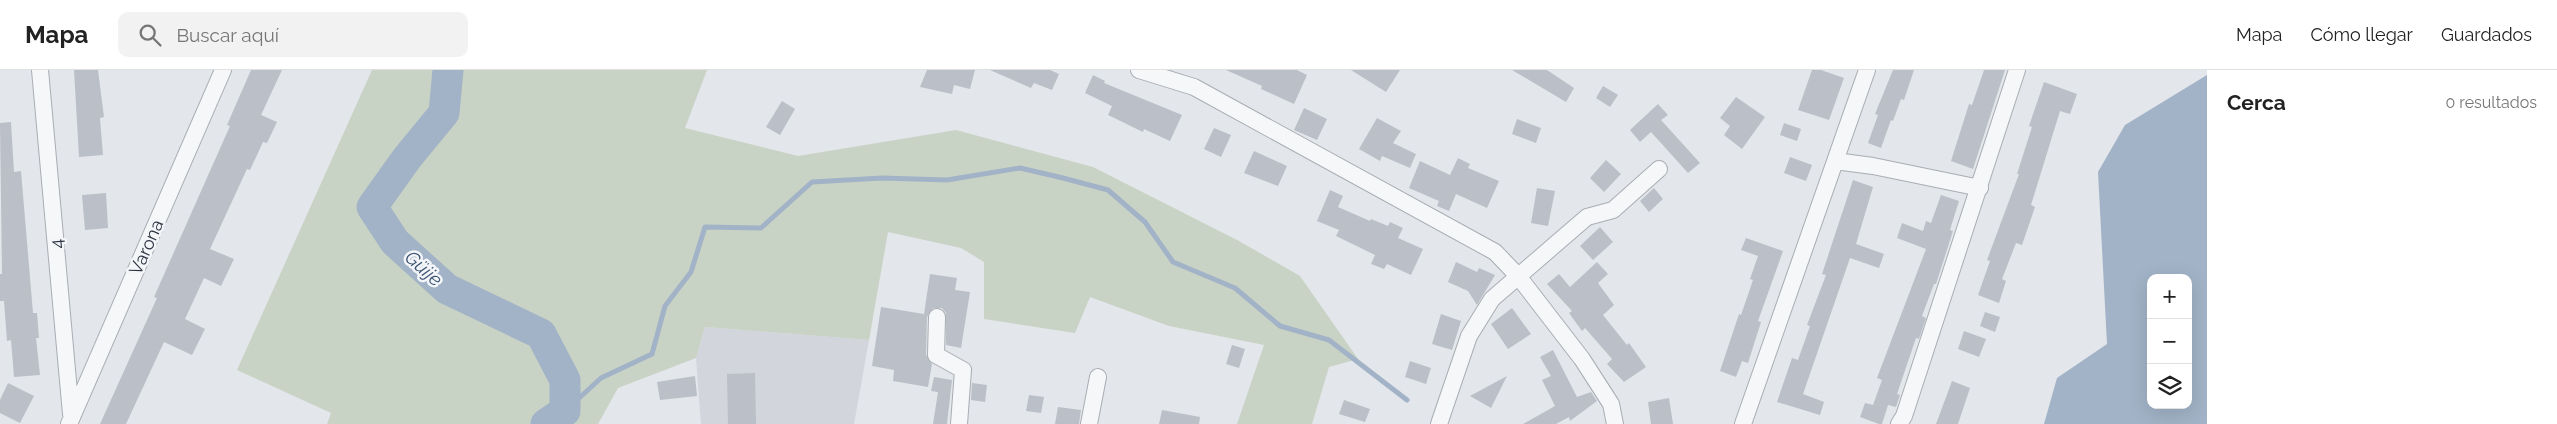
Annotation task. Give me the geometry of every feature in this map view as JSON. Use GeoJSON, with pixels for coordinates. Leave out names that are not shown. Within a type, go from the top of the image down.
{"type":"FeatureCollection","features":[{"type":"Feature","properties":{"kind":"street","name":"4"},"geometry":{"type":"LineString","coordinates":[[40,70],[70,421]]}},
{"type":"Feature","properties":{"kind":"street","name":"Varona"},"geometry":{"type":"LineString","coordinates":[[70,421],[223,70]]}},
{"type":"Feature","properties":{"kind":"street"},"geometry":{"type":"LineString","coordinates":[[1139,70],[1194,87],[1494,252],[1518,276],[1582,359],[1611,404],[1615,424]]}},
{"type":"Feature","properties":{"kind":"street"},"geometry":{"type":"LineString","coordinates":[[1185,70],[1194,87]]}},
{"type":"Feature","properties":{"kind":"street"},"geometry":{"type":"LineString","coordinates":[[1743,424],[1867,70]]}},
{"type":"Feature","properties":{"kind":"street"},"geometry":{"type":"LineString","coordinates":[[1898,424],[1904,416],[2017,70]]}},
{"type":"Feature","properties":{"kind":"street"},"geometry":{"type":"LineString","coordinates":[[1835,162],[1873,166],[1980,188]]}},
{"type":"Feature","properties":{"kind":"street"},"geometry":{"type":"LineString","coordinates":[[1439,424],[1469,336],[1492,299],[1587,217],[1613,210],[1659,169]]}},
{"type":"Feature","properties":{"kind":"street"},"geometry":{"type":"LineString","coordinates":[[937,317],[936,355],[963,370],[959,424]]}},
{"type":"Feature","properties":{"kind":"street"},"geometry":{"type":"LineString","coordinates":[[1089,424],[1098,377]]}},
{"type":"Feature","properties":{"kind":"shaded area"},"geometry":{"type":"Polygon","coordinates":[[[705,327],[869,340],[854,424],[701,424],[696,358],[705,327]]]}},
{"type":"Feature","properties":{"kind":"green space"},"geometry":{"type":"Polygon","coordinates":[[[372,70],[707,70],[685,128],[798,156],[956,130],[1093,167],[1239,241],[1300,276],[1358,359],[1329,367],[1312,424],[1237,424],[1264,345],[1169,326],[1090,297],[1075,333],[984,319],[984,262],[961,248],[888,232],[869,340],[705,327],[696,358],[618,388],[598,424],[327,424],[331,413],[237,370],[372,70]]]}},
{"type":"Feature","properties":{"kind":"water"},"geometry":{"type":"Polygon","coordinates":[[[2207,75],[2207,424],[2044,424],[2057,378],[2107,344],[2098,172],[2125,125],[2207,75]]]}},
{"type":"Feature","properties":{"kind":"building"},"geometry":{"type":"Polygon","coordinates":[[[74,70],[98,70],[104,117],[100,118],[103,155],[79,157],[74,70]]]}},
{"type":"Feature","properties":{"kind":"building"},"geometry":{"type":"Polygon","coordinates":[[[251,70],[282,70],[261,115],[277,122],[267,143],[263,142],[250,170],[247,169],[210,249],[234,259],[221,286],[204,278],[185,319],[205,329],[192,355],[164,342],[126,424],[100,424],[157,298],[154,297],[230,126],[227,125],[251,70]]]}},
{"type":"Feature","properties":{"kind":"building"},"geometry":{"type":"Polygon","coordinates":[[[927,70],[975,70],[970,89],[954,85],[952,94],[920,87],[927,70]]]}},
{"type":"Feature","properties":{"kind":"building"},"geometry":{"type":"Polygon","coordinates":[[[990,70],[1050,70],[1059,74],[1052,90],[1034,83],[1031,88],[990,70]]]}},
{"type":"Feature","properties":{"kind":"building"},"geometry":{"type":"Polygon","coordinates":[[[1226,70],[1297,70],[1307,75],[1294,104],[1261,89],[1262,86],[1226,70]]]}},
{"type":"Feature","properties":{"kind":"building"},"geometry":{"type":"Polygon","coordinates":[[[1351,70],[1400,70],[1386,92],[1351,70]]]}},
{"type":"Feature","properties":{"kind":"building"},"geometry":{"type":"Polygon","coordinates":[[[1512,70],[1547,70],[1574,88],[1566,102],[1512,70]]]}},
{"type":"Feature","properties":{"kind":"building"},"geometry":{"type":"Polygon","coordinates":[[[1812,70],[1821,70],[1844,78],[1829,120],[1798,110],[1812,70]]]}},
{"type":"Feature","properties":{"kind":"building"},"geometry":{"type":"Polygon","coordinates":[[[1893,70],[1914,70],[1904,100],[1901,99],[1881,148],[1868,143],[1878,115],[1875,114],[1893,70]]]}},
{"type":"Feature","properties":{"kind":"building"},"geometry":{"type":"Polygon","coordinates":[[[1984,70],[2005,70],[1973,169],[1951,161],[1969,104],[1972,105],[1984,70]]]}},
{"type":"Feature","properties":{"kind":"building"},"geometry":{"type":"Polygon","coordinates":[[[1093,75],[1105,81],[1104,83],[1182,115],[1170,141],[1144,129],[1143,132],[1108,115],[1112,106],[1085,93],[1093,75]]]}},
{"type":"Feature","properties":{"kind":"building"},"geometry":{"type":"Polygon","coordinates":[[[2044,82],[2077,94],[2070,114],[2060,111],[2031,205],[2035,207],[2022,245],[2016,243],[2002,279],[2006,281],[1999,303],[1978,295],[1990,261],[1987,260],[2019,174],[2017,174],[2032,127],[2029,126],[2044,82]]]}},
{"type":"Feature","properties":{"kind":"building"},"geometry":{"type":"Polygon","coordinates":[[[1603,86],[1618,95],[1610,107],[1596,98],[1603,86]]]}},
{"type":"Feature","properties":{"kind":"building"},"geometry":{"type":"Polygon","coordinates":[[[1736,97],[1765,117],[1742,149],[1724,135],[1730,126],[1720,118],[1736,97]]]}},
{"type":"Feature","properties":{"kind":"building"},"geometry":{"type":"Polygon","coordinates":[[[782,101],[795,109],[780,135],[766,127],[782,101]]]}},
{"type":"Feature","properties":{"kind":"building"},"geometry":{"type":"Polygon","coordinates":[[[1658,104],[1668,115],[1661,120],[1700,163],[1688,173],[1651,132],[1640,142],[1630,130],[1658,104]]]}},
{"type":"Feature","properties":{"kind":"building"},"geometry":{"type":"Polygon","coordinates":[[[1304,108],[1327,119],[1317,140],[1294,130],[1304,108]]]}},
{"type":"Feature","properties":{"kind":"building"},"geometry":{"type":"Polygon","coordinates":[[[1377,118],[1401,131],[1393,143],[1416,154],[1410,168],[1382,156],[1380,161],[1359,149],[1377,118]]]}},
{"type":"Feature","properties":{"kind":"building"},"geometry":{"type":"Polygon","coordinates":[[[1517,119],[1541,128],[1536,143],[1512,134],[1517,119]]]}},
{"type":"Feature","properties":{"kind":"building"},"geometry":{"type":"Polygon","coordinates":[[[11,122],[14,172],[21,171],[33,313],[37,313],[39,338],[36,338],[40,375],[14,377],[11,340],[7,341],[4,301],[0,301],[0,274],[2,274],[0,123],[11,122]]]}},
{"type":"Feature","properties":{"kind":"building"},"geometry":{"type":"Polygon","coordinates":[[[1784,123],[1801,129],[1797,141],[1780,135],[1784,123]]]}},
{"type":"Feature","properties":{"kind":"building"},"geometry":{"type":"Polygon","coordinates":[[[1214,128],[1231,135],[1221,157],[1204,149],[1214,128]]]}},
{"type":"Feature","properties":{"kind":"building"},"geometry":{"type":"Polygon","coordinates":[[[1254,151],[1287,166],[1278,186],[1244,173],[1254,151]]]}},
{"type":"Feature","properties":{"kind":"building"},"geometry":{"type":"Polygon","coordinates":[[[1790,157],[1812,165],[1806,181],[1784,173],[1790,157]]]}},
{"type":"Feature","properties":{"kind":"building"},"geometry":{"type":"Polygon","coordinates":[[[1458,158],[1470,164],[1468,168],[1499,181],[1487,208],[1456,194],[1449,211],[1437,206],[1439,201],[1409,188],[1420,161],[1450,175],[1458,158]]]}},
{"type":"Feature","properties":{"kind":"building"},"geometry":{"type":"Polygon","coordinates":[[[1606,160],[1621,174],[1604,192],[1590,178],[1606,160]]]}},
{"type":"Feature","properties":{"kind":"building"},"geometry":{"type":"Polygon","coordinates":[[[1853,180],[1873,187],[1856,244],[1884,254],[1879,268],[1850,258],[1803,394],[1824,402],[1820,415],[1777,402],[1792,358],[1798,360],[1810,326],[1807,325],[1826,275],[1822,274],[1853,180]]]}},
{"type":"Feature","properties":{"kind":"building"},"geometry":{"type":"Polygon","coordinates":[[[1537,188],[1555,191],[1548,226],[1531,223],[1537,188]]]}},
{"type":"Feature","properties":{"kind":"building"},"geometry":{"type":"Polygon","coordinates":[[[1654,188],[1663,199],[1649,212],[1640,201],[1654,188]]]}},
{"type":"Feature","properties":{"kind":"building"},"geometry":{"type":"Polygon","coordinates":[[[1330,190],[1343,196],[1338,207],[1370,221],[1371,219],[1388,226],[1390,222],[1403,228],[1398,238],[1423,249],[1411,275],[1387,264],[1384,269],[1371,264],[1375,255],[1336,236],[1339,230],[1317,221],[1330,190]]]}},
{"type":"Feature","properties":{"kind":"building"},"geometry":{"type":"Polygon","coordinates":[[[106,193],[108,228],[85,230],[82,195],[106,193]]]}},
{"type":"Feature","properties":{"kind":"building"},"geometry":{"type":"Polygon","coordinates":[[[1941,195],[1959,201],[1950,230],[1953,231],[1936,284],[1934,284],[1922,316],[1926,318],[1919,339],[1916,338],[1897,394],[1900,395],[1896,407],[1888,405],[1882,424],[1879,424],[1860,417],[1865,403],[1873,405],[1882,380],[1877,378],[1926,249],[1897,238],[1902,223],[1923,231],[1926,221],[1931,223],[1941,195]]]}},
{"type":"Feature","properties":{"kind":"building"},"geometry":{"type":"Polygon","coordinates":[[[1600,227],[1613,242],[1593,260],[1580,246],[1600,227]]]}},
{"type":"Feature","properties":{"kind":"building"},"geometry":{"type":"Polygon","coordinates":[[[1746,238],[1783,251],[1758,321],[1761,322],[1748,363],[1742,361],[1736,377],[1720,371],[1739,314],[1741,315],[1753,280],[1750,279],[1758,256],[1741,250],[1746,238]]]}},
{"type":"Feature","properties":{"kind":"building"},"geometry":{"type":"Polygon","coordinates":[[[1456,262],[1477,272],[1479,268],[1495,275],[1477,305],[1468,291],[1448,282],[1456,262]]]}},
{"type":"Feature","properties":{"kind":"building"},"geometry":{"type":"Polygon","coordinates":[[[1597,262],[1608,274],[1598,283],[1614,305],[1603,315],[1627,345],[1629,343],[1646,367],[1624,382],[1607,364],[1612,359],[1585,328],[1582,331],[1569,313],[1572,311],[1547,284],[1559,274],[1570,287],[1597,262]]]}},
{"type":"Feature","properties":{"kind":"building"},"geometry":{"type":"Polygon","coordinates":[[[930,274],[957,278],[955,290],[970,292],[961,348],[946,345],[946,313],[942,308],[933,308],[927,317],[926,355],[932,364],[928,387],[893,381],[894,370],[872,366],[881,307],[924,314],[930,274]]]}},
{"type":"Feature","properties":{"kind":"building"},"geometry":{"type":"Polygon","coordinates":[[[1512,308],[1531,334],[1508,349],[1491,324],[1512,308]]]}},
{"type":"Feature","properties":{"kind":"building"},"geometry":{"type":"Polygon","coordinates":[[[1985,312],[2000,317],[1995,332],[1980,326],[1985,312]]]}},
{"type":"Feature","properties":{"kind":"building"},"geometry":{"type":"Polygon","coordinates":[[[1441,314],[1461,321],[1452,350],[1432,344],[1441,314]]]}},
{"type":"Feature","properties":{"kind":"building"},"geometry":{"type":"Polygon","coordinates":[[[1964,331],[1986,339],[1979,357],[1958,349],[1964,331]]]}},
{"type":"Feature","properties":{"kind":"building"},"geometry":{"type":"Polygon","coordinates":[[[1232,345],[1245,349],[1239,368],[1226,364],[1232,345]]]}},
{"type":"Feature","properties":{"kind":"building"},"geometry":{"type":"Polygon","coordinates":[[[1553,350],[1577,397],[1591,392],[1597,401],[1570,421],[1569,417],[1556,424],[1523,424],[1555,406],[1542,380],[1551,376],[1540,357],[1553,350]]]}},
{"type":"Feature","properties":{"kind":"building"},"geometry":{"type":"Polygon","coordinates":[[[1410,361],[1431,368],[1426,384],[1405,377],[1410,361]]]}},
{"type":"Feature","properties":{"kind":"building"},"geometry":{"type":"Polygon","coordinates":[[[755,373],[756,424],[728,424],[727,374],[755,373]]]}},
{"type":"Feature","properties":{"kind":"building"},"geometry":{"type":"Polygon","coordinates":[[[695,376],[697,396],[660,400],[657,382],[695,376]]]}},
{"type":"Feature","properties":{"kind":"building"},"geometry":{"type":"Polygon","coordinates":[[[1507,376],[1491,408],[1470,396],[1507,376]]]}},
{"type":"Feature","properties":{"kind":"building"},"geometry":{"type":"Polygon","coordinates":[[[934,377],[952,380],[947,424],[933,424],[938,392],[931,391],[934,377]]]}},
{"type":"Feature","properties":{"kind":"building"},"geometry":{"type":"Polygon","coordinates":[[[1952,381],[1970,388],[1958,424],[1936,424],[1952,381]]]}},
{"type":"Feature","properties":{"kind":"building"},"geometry":{"type":"Polygon","coordinates":[[[8,383],[34,396],[20,423],[0,413],[0,400],[8,383]]]}},
{"type":"Feature","properties":{"kind":"building"},"geometry":{"type":"Polygon","coordinates":[[[972,383],[987,385],[985,402],[971,400],[972,383]]]}},
{"type":"Feature","properties":{"kind":"building"},"geometry":{"type":"Polygon","coordinates":[[[1029,395],[1044,397],[1041,413],[1026,411],[1029,395]]]}},
{"type":"Feature","properties":{"kind":"building"},"geometry":{"type":"Polygon","coordinates":[[[1669,398],[1673,424],[1651,424],[1648,402],[1669,398]]]}},
{"type":"Feature","properties":{"kind":"building"},"geometry":{"type":"Polygon","coordinates":[[[1344,400],[1370,409],[1365,422],[1339,414],[1344,400]]]}},
{"type":"Feature","properties":{"kind":"building"},"geometry":{"type":"Polygon","coordinates":[[[1058,407],[1081,410],[1079,424],[1055,424],[1058,407]]]}},
{"type":"Feature","properties":{"kind":"building"},"geometry":{"type":"Polygon","coordinates":[[[1162,410],[1200,417],[1199,424],[1159,424],[1162,410]]]}},
{"type":"Feature","properties":{"kind":"waterway","name":"Güije"},"geometry":{"type":"LineString","coordinates":[[448,70],[444,113],[407,158],[372,207],[395,242],[447,289],[541,334],[565,380],[565,411],[546,424]]}},
{"type":"Feature","properties":{"kind":"waterway"},"geometry":{"type":"LineString","coordinates":[[565,411],[601,378],[652,354],[665,306],[691,272],[705,227],[761,228],[812,182],[882,178],[947,180],[1020,168],[1108,190],[1145,222],[1173,262],[1235,288],[1280,326],[1329,340],[1407,400]]}}]}
